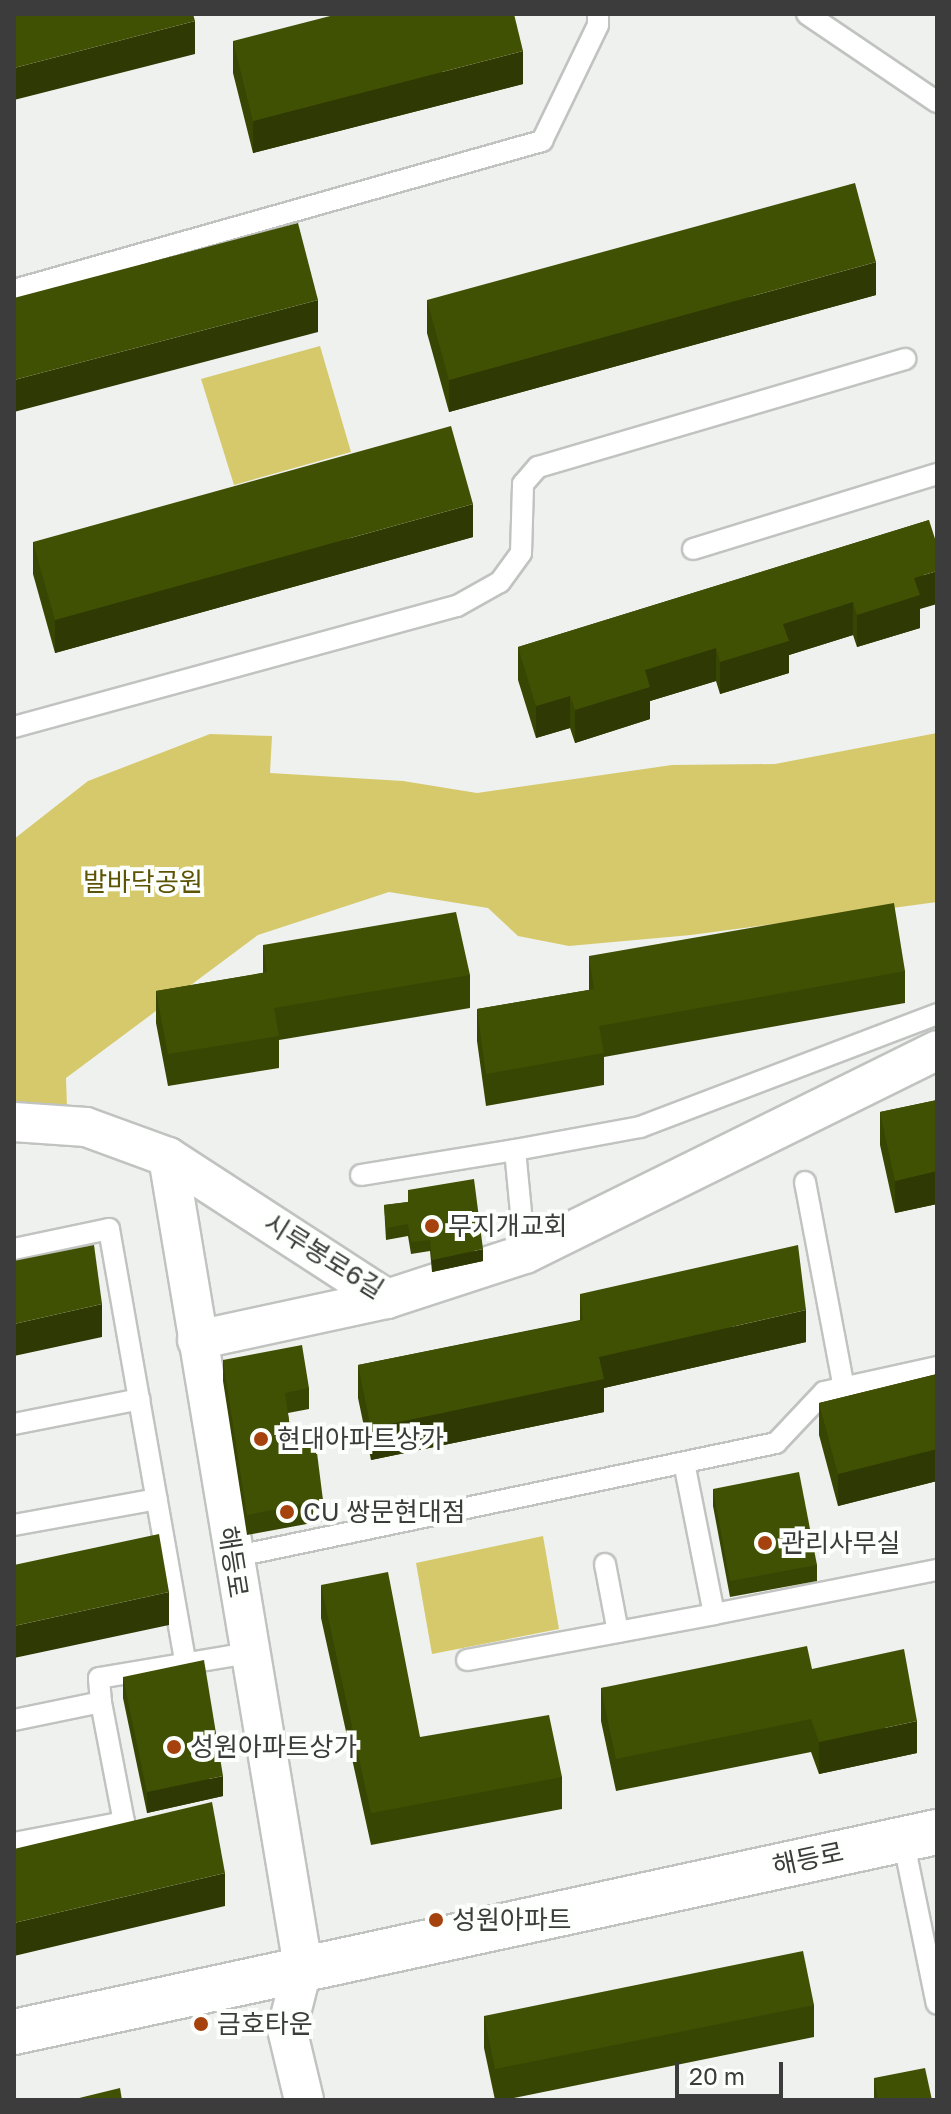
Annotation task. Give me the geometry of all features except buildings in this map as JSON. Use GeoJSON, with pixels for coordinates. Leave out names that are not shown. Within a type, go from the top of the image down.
{"type":"FeatureCollection","features":[{"type":"Feature","properties":{"kind":"main road","name":"해등로"},"geometry":{"type":"LineString","coordinates":[[14,2032],[303,1966],[920,1835]]}},
{"type":"Feature","properties":{"kind":"street","name":"시루봉로6길"},"geometry":{"type":"LineString","coordinates":[[14,1122],[86,1127],[168,1157],[387,1299],[525,1254],[937,1050]]}},
{"type":"Feature","properties":{"kind":"street","name":"해등로"},"geometry":{"type":"LineString","coordinates":[[168,1157],[248,1653],[303,1966],[287,2029],[304,2100]]}},
{"type":"Feature","properties":{"kind":"street"},"geometry":{"type":"LineString","coordinates":[[197,1340],[387,1299]]}},
{"type":"Feature","properties":{"kind":"lane"},"geometry":{"type":"LineString","coordinates":[[14,290],[542,141],[598,25],[598,14]]}},
{"type":"Feature","properties":{"kind":"lane"},"geometry":{"type":"LineString","coordinates":[[807,14],[937,102]]}},
{"type":"Feature","properties":{"kind":"lane"},"geometry":{"type":"LineString","coordinates":[[14,727],[457,606],[500,582],[521,553],[523,484],[538,467],[905,359]]}},
{"type":"Feature","properties":{"kind":"lane"},"geometry":{"type":"LineString","coordinates":[[693,549],[937,474]]}},
{"type":"Feature","properties":{"kind":"lane"},"geometry":{"type":"LineString","coordinates":[[361,1175],[640,1127],[937,1014]]}},
{"type":"Feature","properties":{"kind":"lane"},"geometry":{"type":"LineString","coordinates":[[515,1150],[525,1254]]}},
{"type":"Feature","properties":{"kind":"lane"},"geometry":{"type":"LineString","coordinates":[[805,1182],[844,1388]]}},
{"type":"Feature","properties":{"kind":"lane"},"geometry":{"type":"LineString","coordinates":[[14,1249],[109,1229],[186,1664]]}},
{"type":"Feature","properties":{"kind":"lane"},"geometry":{"type":"LineString","coordinates":[[233,1557],[776,1443],[824,1392],[937,1367]]}},
{"type":"Feature","properties":{"kind":"lane"},"geometry":{"type":"LineString","coordinates":[[14,1424],[140,1399]]}},
{"type":"Feature","properties":{"kind":"lane"},"geometry":{"type":"LineString","coordinates":[[684,1463],[714,1614]]}},
{"type":"Feature","properties":{"kind":"lane"},"geometry":{"type":"LineString","coordinates":[[14,1525],[157,1499]]}},
{"type":"Feature","properties":{"kind":"lane"},"geometry":{"type":"LineString","coordinates":[[605,1564],[618,1632]]}},
{"type":"Feature","properties":{"kind":"lane"},"geometry":{"type":"LineString","coordinates":[[467,1660],[937,1570]]}},
{"type":"Feature","properties":{"kind":"lane"},"geometry":{"type":"LineString","coordinates":[[14,1843],[124,1822],[99,1678],[248,1653]]}},
{"type":"Feature","properties":{"kind":"lane"},"geometry":{"type":"LineString","coordinates":[[14,1720],[101,1702]]}},
{"type":"Feature","properties":{"kind":"lane"},"geometry":{"type":"LineString","coordinates":[[920,1835],[937,2004]]}},
{"type":"Feature","properties":{"kind":"green space"},"geometry":{"type":"Polygon","coordinates":[[[320,346],[351,452],[234,485],[201,379],[320,346]]]}},
{"type":"Feature","properties":{"kind":"green space","name":"발바닥공원"},"geometry":{"type":"Polygon","coordinates":[[[937,733],[937,902],[691,935],[569,946],[518,936],[488,908],[389,892],[258,935],[66,1078],[67,1107],[14,1107],[14,839],[88,781],[210,734],[272,736],[270,773],[403,781],[477,793],[672,765],[775,764],[937,733]]]}},
{"type":"Feature","properties":{"kind":"green space"},"geometry":{"type":"Polygon","coordinates":[[[543,1536],[559,1629],[432,1654],[416,1563],[543,1536]]]}},
{"type":"Feature","properties":{"kind":"place","name":"무지개교회"},"geometry":{"type":"Point","coordinates":[432,1226]}},
{"type":"Feature","properties":{"kind":"place","name":"현대아파트상가"},"geometry":{"type":"Point","coordinates":[261,1439]}},
{"type":"Feature","properties":{"kind":"place","name":"CU 쌍문현대점"},"geometry":{"type":"Point","coordinates":[287,1512]}},
{"type":"Feature","properties":{"kind":"place","name":"관리사무실"},"geometry":{"type":"Point","coordinates":[765,1543]}},
{"type":"Feature","properties":{"kind":"place","name":"성원아파트상가"},"geometry":{"type":"Point","coordinates":[174,1747]}},
{"type":"Feature","properties":{"kind":"place","name":"성원아파트"},"geometry":{"type":"Point","coordinates":[436,1920]}},
{"type":"Feature","properties":{"kind":"place","name":"금호타운"},"geometry":{"type":"Point","coordinates":[201,2024]}}]}
